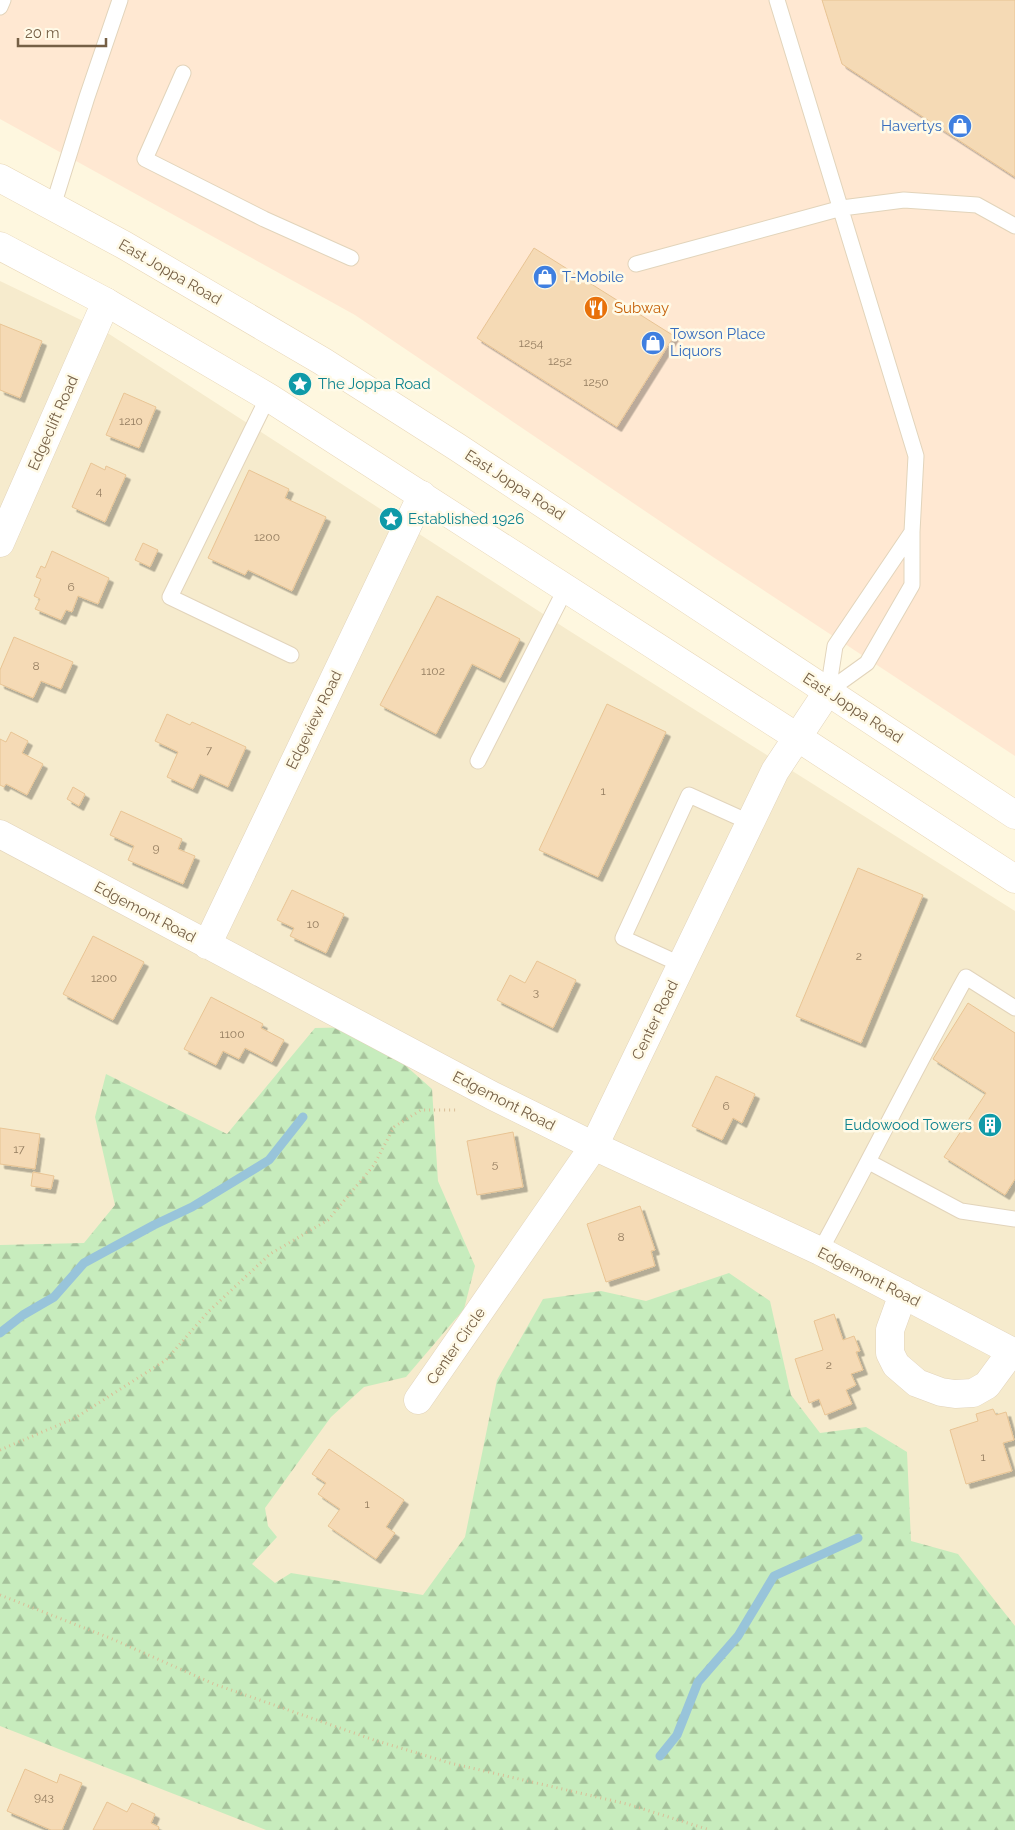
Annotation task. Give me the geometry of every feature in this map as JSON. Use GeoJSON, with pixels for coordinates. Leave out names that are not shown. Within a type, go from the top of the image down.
{"type":"FeatureCollection","features":[{"type":"Feature","properties":{"kind":"street","name":"East Joppa Road"},"geometry":{"type":"LineString","coordinates":[[0,178],[199,288],[322,361],[465,452],[1015,815]]}},
{"type":"Feature","properties":{"kind":"street"},"geometry":{"type":"LineString","coordinates":[[0,246],[106,302],[268,397],[1015,879]]}},
{"type":"Feature","properties":{"kind":"street","name":"Edgeclift Road"},"geometry":{"type":"LineString","coordinates":[[0,544],[106,302]]}},
{"type":"Feature","properties":{"kind":"street","name":"Edgeview Road"},"geometry":{"type":"LineString","coordinates":[[206,945],[422,495]]}},
{"type":"Feature","properties":{"kind":"street","name":"Center Road"},"geometry":{"type":"LineString","coordinates":[[493,1292],[594,1146],[775,771],[828,691]]}},
{"type":"Feature","properties":{"kind":"street","name":"Edgemont Road"},"geometry":{"type":"LineString","coordinates":[[0,834],[493,1096],[594,1146],[820,1251],[1014,1352]]}},
{"type":"Feature","properties":{"kind":"street","name":"Center Circle"},"geometry":{"type":"LineString","coordinates":[[418,1400],[493,1292]]}},
{"type":"Feature","properties":{"kind":"street"},"geometry":{"type":"LineString","coordinates":[[903,1294],[890,1330],[890,1353],[896,1365],[917,1383],[940,1392],[955,1394],[973,1393],[987,1385],[1014,1352]]}},
{"type":"Feature","properties":{"kind":"lane"},"geometry":{"type":"LineString","coordinates":[[0,7],[3,0]]}},
{"type":"Feature","properties":{"kind":"lane"},"geometry":{"type":"LineString","coordinates":[[53,206],[120,0]]}},
{"type":"Feature","properties":{"kind":"lane"},"geometry":{"type":"LineString","coordinates":[[777,0],[842,208],[916,456],[912,532],[912,585],[867,663],[828,691]]}},
{"type":"Feature","properties":{"kind":"lane"},"geometry":{"type":"LineString","coordinates":[[183,73],[145,159],[264,219],[352,258]]}},
{"type":"Feature","properties":{"kind":"lane"},"geometry":{"type":"LineString","coordinates":[[636,264],[842,208],[904,200],[977,205],[1015,226]]}},
{"type":"Feature","properties":{"kind":"lane"},"geometry":{"type":"LineString","coordinates":[[268,397],[170,597],[291,655]]}},
{"type":"Feature","properties":{"kind":"lane"},"geometry":{"type":"LineString","coordinates":[[828,691],[835,646],[912,532]]}},
{"type":"Feature","properties":{"kind":"lane"},"geometry":{"type":"LineString","coordinates":[[478,761],[566,588]]}},
{"type":"Feature","properties":{"kind":"lane"},"geometry":{"type":"LineString","coordinates":[[682,965],[623,938],[689,795],[751,823]]}},
{"type":"Feature","properties":{"kind":"lane"},"geometry":{"type":"LineString","coordinates":[[820,1251],[869,1162],[924,1052],[966,977],[1015,1008]]}},
{"type":"Feature","properties":{"kind":"lane"},"geometry":{"type":"LineString","coordinates":[[869,1162],[961,1211],[1015,1219]]}},
{"type":"Feature","properties":{"kind":"path"},"geometry":{"type":"LineString","coordinates":[[0,1450],[75,1418],[166,1360],[208,1312],[270,1254],[328,1220],[374,1165],[394,1126],[421,1110],[465,1110],[485,1104],[493,1096]]}},
{"type":"Feature","properties":{"kind":"path"},"geometry":{"type":"LineString","coordinates":[[0,1595],[110,1638],[214,1684],[374,1740],[450,1763],[627,1804],[710,1830]]}},
{"type":"Feature","properties":{"kind":"shaded area"},"geometry":{"type":"Polygon","coordinates":[[[0,0],[1015,0],[1015,756],[713,557],[355,315],[0,119],[0,0]]]}},
{"type":"Feature","properties":{"kind":"shaded area"},"geometry":{"type":"Polygon","coordinates":[[[0,281],[106,332],[568,630],[1015,911],[1015,1830],[0,1553],[0,281]]]}},
{"type":"Feature","properties":{"kind":"shaded area"},"geometry":{"type":"Polygon","coordinates":[[[0,1629],[531,1830],[0,1830],[0,1629]]]}},
{"type":"Feature","properties":{"kind":"green space"},"geometry":{"type":"Polygon","coordinates":[[[362,1027],[432,1089],[438,1181],[475,1266],[464,1309],[406,1377],[364,1387],[331,1417],[265,1508],[268,1526],[277,1537],[252,1564],[275,1583],[291,1573],[423,1595],[465,1537],[497,1380],[543,1299],[601,1291],[646,1301],[729,1273],[770,1301],[791,1395],[820,1433],[866,1427],[907,1452],[911,1541],[958,1554],[1015,1626],[1015,1830],[266,1830],[0,1726],[0,1245],[84,1243],[115,1205],[95,1117],[106,1074],[227,1134],[315,1028],[362,1027]]]}},
{"type":"Feature","properties":{"kind":"building"},"geometry":{"type":"Polygon","coordinates":[[[822,0],[1015,0],[1015,177],[842,64],[822,0]]]}},
{"type":"Feature","properties":{"kind":"building"},"geometry":{"type":"Polygon","coordinates":[[[534,248],[674,336],[617,427],[477,338],[534,248]]]}},
{"type":"Feature","properties":{"kind":"building"},"geometry":{"type":"Polygon","coordinates":[[[0,324],[42,341],[20,398],[0,390],[0,324]]]}},
{"type":"Feature","properties":{"kind":"building"},"geometry":{"type":"Polygon","coordinates":[[[124,393],[156,407],[139,448],[106,435],[124,393]]]}},
{"type":"Feature","properties":{"kind":"building"},"geometry":{"type":"Polygon","coordinates":[[[91,463],[105,470],[106,466],[126,475],[105,522],[72,507],[91,463]]]}},
{"type":"Feature","properties":{"kind":"building"},"geometry":{"type":"Polygon","coordinates":[[[249,470],[289,489],[285,498],[326,517],[292,591],[248,570],[245,575],[208,558],[249,470]]]}},
{"type":"Feature","properties":{"kind":"building"},"geometry":{"type":"Polygon","coordinates":[[[143,543],[158,550],[150,567],[135,560],[143,543]]]}},
{"type":"Feature","properties":{"kind":"building"},"geometry":{"type":"Polygon","coordinates":[[[52,551],[109,578],[98,604],[78,596],[72,612],[66,610],[61,620],[35,609],[40,599],[34,596],[41,579],[36,577],[41,566],[45,568],[52,551]]]}},
{"type":"Feature","properties":{"kind":"building"},"geometry":{"type":"Polygon","coordinates":[[[437,596],[520,639],[500,678],[472,664],[436,734],[380,705],[437,596]]]}},
{"type":"Feature","properties":{"kind":"building"},"geometry":{"type":"Polygon","coordinates":[[[14,637],[73,662],[61,689],[41,681],[33,698],[0,684],[0,670],[14,637]]]}},
{"type":"Feature","properties":{"kind":"building"},"geometry":{"type":"Polygon","coordinates":[[[607,704],[666,732],[598,877],[539,850],[607,704]]]}},
{"type":"Feature","properties":{"kind":"building"},"geometry":{"type":"Polygon","coordinates":[[[167,714],[190,725],[192,722],[246,747],[228,787],[200,774],[193,789],[167,777],[178,752],[155,741],[167,714]]]}},
{"type":"Feature","properties":{"kind":"building"},"geometry":{"type":"Polygon","coordinates":[[[11,732],[28,741],[22,753],[43,764],[27,795],[6,784],[4,787],[0,785],[0,739],[6,742],[11,732]]]}},
{"type":"Feature","properties":{"kind":"building"},"geometry":{"type":"Polygon","coordinates":[[[73,787],[85,794],[79,806],[67,799],[73,787]]]}},
{"type":"Feature","properties":{"kind":"building"},"geometry":{"type":"Polygon","coordinates":[[[121,811],[182,839],[178,849],[195,856],[183,884],[128,860],[134,846],[110,835],[121,811]]]}},
{"type":"Feature","properties":{"kind":"building"},"geometry":{"type":"Polygon","coordinates":[[[858,868],[923,895],[861,1043],[796,1016],[858,868]]]}},
{"type":"Feature","properties":{"kind":"building"},"geometry":{"type":"Polygon","coordinates":[[[292,890],[344,914],[326,953],[290,936],[294,928],[277,920],[292,890]]]}},
{"type":"Feature","properties":{"kind":"building"},"geometry":{"type":"Polygon","coordinates":[[[93,936],[144,962],[113,1020],[63,994],[93,936]]]}},
{"type":"Feature","properties":{"kind":"building"},"geometry":{"type":"Polygon","coordinates":[[[537,961],[576,980],[553,1028],[497,1000],[510,975],[525,983],[537,961]]]}},
{"type":"Feature","properties":{"kind":"building"},"geometry":{"type":"Polygon","coordinates":[[[211,997],[263,1024],[261,1028],[284,1040],[272,1062],[245,1048],[239,1059],[223,1051],[216,1065],[184,1049],[211,997]]]}},
{"type":"Feature","properties":{"kind":"building","name":"Eudowood Towers"},"geometry":{"type":"Polygon","coordinates":[[[968,1003],[1015,1033],[1015,1179],[1005,1195],[944,1157],[986,1093],[933,1059],[968,1003]]]}},
{"type":"Feature","properties":{"kind":"building"},"geometry":{"type":"Polygon","coordinates":[[[716,1076],[755,1094],[742,1123],[733,1118],[722,1140],[692,1126],[716,1076]]]}},
{"type":"Feature","properties":{"kind":"building"},"geometry":{"type":"Polygon","coordinates":[[[0,1128],[40,1134],[35,1169],[0,1164],[0,1128]]]}},
{"type":"Feature","properties":{"kind":"building"},"geometry":{"type":"Polygon","coordinates":[[[513,1132],[523,1187],[477,1195],[467,1141],[513,1132]]]}},
{"type":"Feature","properties":{"kind":"building"},"geometry":{"type":"Polygon","coordinates":[[[33,1172],[54,1176],[51,1189],[31,1186],[33,1172]]]}},
{"type":"Feature","properties":{"kind":"building"},"geometry":{"type":"Polygon","coordinates":[[[640,1206],[655,1250],[651,1251],[655,1266],[606,1282],[587,1224],[640,1206]]]}},
{"type":"Feature","properties":{"kind":"building"},"geometry":{"type":"Polygon","coordinates":[[[834,1314],[843,1340],[854,1336],[860,1351],[856,1352],[863,1370],[851,1374],[856,1385],[846,1390],[852,1404],[825,1415],[819,1399],[809,1403],[795,1359],[823,1350],[814,1321],[834,1314]]]}},
{"type":"Feature","properties":{"kind":"building"},"geometry":{"type":"Polygon","coordinates":[[[993,1409],[996,1415],[1006,1412],[1014,1440],[1003,1443],[1012,1471],[966,1484],[950,1430],[978,1421],[976,1414],[993,1409]]]}},
{"type":"Feature","properties":{"kind":"building"},"geometry":{"type":"Polygon","coordinates":[[[329,1449],[404,1500],[386,1527],[395,1533],[376,1559],[328,1526],[340,1509],[318,1494],[326,1483],[312,1474],[329,1449]]]}},
{"type":"Feature","properties":{"kind":"building"},"geometry":{"type":"Polygon","coordinates":[[[25,1769],[57,1783],[60,1774],[82,1783],[62,1830],[51,1830],[7,1811],[25,1769]]]}},
{"type":"Feature","properties":{"kind":"building"},"geometry":{"type":"Polygon","coordinates":[[[107,1802],[127,1812],[132,1803],[155,1814],[151,1823],[159,1827],[158,1830],[93,1830],[107,1802]]]}},
{"type":"Feature","properties":{"kind":"waterway"},"geometry":{"type":"LineString","coordinates":[[0,1333],[23,1315],[54,1297],[84,1263],[154,1225],[192,1207],[269,1160],[303,1117]]}},
{"type":"Feature","properties":{"kind":"waterway"},"geometry":{"type":"LineString","coordinates":[[660,1756],[677,1735],[698,1682],[738,1636],[774,1576],[858,1538]]}},
{"type":"Feature","properties":{"kind":"place","name":"Havertys"},"geometry":{"type":"Point","coordinates":[960,126]}},
{"type":"Feature","properties":{"kind":"place","name":"T-Mobile"},"geometry":{"type":"Point","coordinates":[545,277]}},
{"type":"Feature","properties":{"kind":"place","name":"Subway"},"geometry":{"type":"Point","coordinates":[596,308]}},
{"type":"Feature","properties":{"kind":"place","name":"Towson Place Liquors"},"geometry":{"type":"Point","coordinates":[653,343]}},
{"type":"Feature","properties":{"kind":"place","name":"The Joppa Road"},"geometry":{"type":"Point","coordinates":[300,384]}},
{"type":"Feature","properties":{"kind":"place","name":"Established 1926"},"geometry":{"type":"Point","coordinates":[391,519]}},
{"type":"Feature","properties":{"kind":"place","name":"Eudowood Towers"},"geometry":{"type":"Point","coordinates":[990,1125]}}]}
